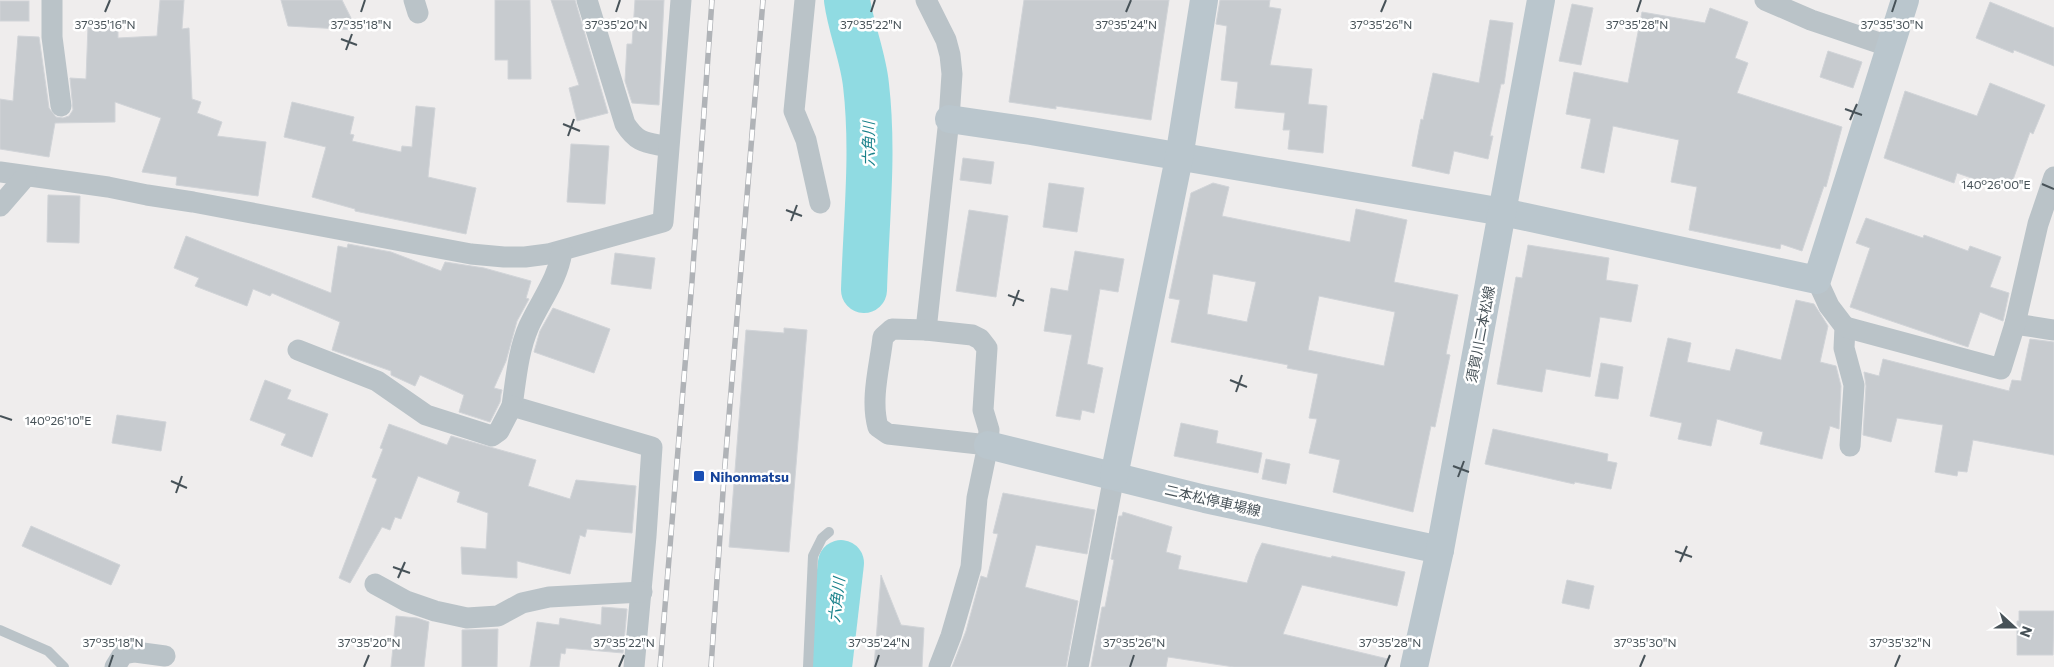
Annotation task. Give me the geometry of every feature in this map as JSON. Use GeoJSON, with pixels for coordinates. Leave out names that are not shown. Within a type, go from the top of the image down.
{"type":"FeatureCollection","features":[{"type":"Feature","properties":{"kind":"street"},"geometry":{"type":"LineString","coordinates":[[52,0],[52,37],[60,106]]}},
{"type":"Feature","properties":{"kind":"street"},"geometry":{"type":"LineString","coordinates":[[587,0],[625,124],[633,137],[668,147]]}},
{"type":"Feature","properties":{"kind":"street"},"geometry":{"type":"LineString","coordinates":[[0,172],[108,186],[147,195],[471,254],[525,257],[562,251],[663,222],[681,0]]}},
{"type":"Feature","properties":{"kind":"street"},"geometry":{"type":"LineString","coordinates":[[804,0],[794,111],[806,140],[820,203]]}},
{"type":"Feature","properties":{"kind":"street"},"geometry":{"type":"LineString","coordinates":[[926,0],[946,40],[952,74],[949,119],[926,330]]}},
{"type":"Feature","properties":{"kind":"street"},"geometry":{"type":"LineString","coordinates":[[1078,667],[1114,476],[1179,158],[1204,0]]}},
{"type":"Feature","properties":{"kind":"street","name":"須賀川二本松線"},"geometry":{"type":"LineString","coordinates":[[1414,667],[1440,550],[1541,0]]}},
{"type":"Feature","properties":{"kind":"street"},"geometry":{"type":"LineString","coordinates":[[1765,0],[1811,20],[1891,47]]}},
{"type":"Feature","properties":{"kind":"street"},"geometry":{"type":"LineString","coordinates":[[1905,0],[1817,280],[1829,306],[1845,327],[2001,369],[2015,324],[2038,224],[2054,177]]}},
{"type":"Feature","properties":{"kind":"street"},"geometry":{"type":"LineString","coordinates":[[949,119],[1031,131],[1179,158],[1503,212],[1817,280]]}},
{"type":"Feature","properties":{"kind":"street"},"geometry":{"type":"LineString","coordinates":[[0,206],[26,176]]}},
{"type":"Feature","properties":{"kind":"street"},"geometry":{"type":"LineString","coordinates":[[298,350],[377,381],[426,415],[492,436],[500,431],[512,406],[517,365],[529,327],[560,267],[562,251]]}},
{"type":"Feature","properties":{"kind":"street"},"geometry":{"type":"LineString","coordinates":[[2015,324],[2054,330]]}},
{"type":"Feature","properties":{"kind":"street"},"geometry":{"type":"LineString","coordinates":[[1845,327],[1844,348],[1854,385],[1850,446]]}},
{"type":"Feature","properties":{"kind":"street"},"geometry":{"type":"LineString","coordinates":[[939,667],[951,636],[971,567],[977,498],[988,445],[988,430],[983,410],[987,348],[980,339],[972,335],[926,330],[892,329],[883,337],[875,402],[875,416],[878,427],[888,434],[988,445]]}},
{"type":"Feature","properties":{"kind":"street"},"geometry":{"type":"LineString","coordinates":[[512,406],[652,447],[642,592],[634,667]]}},
{"type":"Feature","properties":{"kind":"street","name":"二本松停車場線"},"geometry":{"type":"LineString","coordinates":[[988,445],[1205,499],[1440,550]]}},
{"type":"Feature","properties":{"kind":"street"},"geometry":{"type":"LineString","coordinates":[[375,584],[406,601],[435,611],[467,618],[498,616],[522,603],[549,597],[642,592]]}},
{"type":"Feature","properties":{"kind":"street"},"geometry":{"type":"LineString","coordinates":[[115,667],[123,654],[135,652],[165,656]]}},
{"type":"Feature","properties":{"kind":"lane"},"geometry":{"type":"LineString","coordinates":[[808,667],[813,556],[822,538],[829,532]]}},
{"type":"Feature","properties":{"kind":"lane"},"geometry":{"type":"LineString","coordinates":[[0,630],[48,651],[64,667]]}},
{"type":"Feature","properties":{"kind":"building"},"geometry":{"type":"Polygon","coordinates":[[[160,0],[184,0],[182,29],[189,28],[192,99],[201,102],[197,113],[222,122],[217,136],[266,142],[258,196],[176,185],[177,177],[142,172],[161,118],[115,102],[115,122],[55,123],[49,157],[0,149],[0,99],[13,101],[18,36],[39,37],[49,108],[56,117],[63,118],[69,116],[73,110],[70,78],[86,79],[88,26],[118,27],[118,38],[157,36],[160,0]]]}},
{"type":"Feature","properties":{"kind":"building"},"geometry":{"type":"Polygon","coordinates":[[[281,0],[342,0],[357,30],[288,26],[281,0]]]}},
{"type":"Feature","properties":{"kind":"building"},"geometry":{"type":"Polygon","coordinates":[[[495,0],[530,0],[531,79],[508,79],[508,60],[495,60],[495,0]]]}},
{"type":"Feature","properties":{"kind":"building"},"geometry":{"type":"Polygon","coordinates":[[[551,0],[575,0],[608,113],[577,121],[569,88],[579,85],[551,0]]]}},
{"type":"Feature","properties":{"kind":"building"},"geometry":{"type":"Polygon","coordinates":[[[635,0],[664,0],[659,105],[632,103],[625,81],[627,44],[632,44],[635,0]]]}},
{"type":"Feature","properties":{"kind":"building"},"geometry":{"type":"Polygon","coordinates":[[[1024,0],[1169,0],[1151,120],[1056,106],[1056,109],[1009,102],[1024,0]]]}},
{"type":"Feature","properties":{"kind":"building"},"geometry":{"type":"Polygon","coordinates":[[[1220,0],[1270,0],[1269,7],[1281,9],[1270,65],[1312,69],[1308,104],[1327,106],[1323,153],[1288,149],[1290,130],[1283,130],[1285,113],[1235,108],[1238,82],[1221,80],[1227,26],[1216,24],[1220,0]]]}},
{"type":"Feature","properties":{"kind":"building"},"geometry":{"type":"Polygon","coordinates":[[[0,1],[29,1],[29,21],[0,21],[0,1]]]}},
{"type":"Feature","properties":{"kind":"building"},"geometry":{"type":"Polygon","coordinates":[[[1990,2],[2054,28],[2054,66],[2014,50],[2013,53],[1976,38],[1990,2]]]}},
{"type":"Feature","properties":{"kind":"building"},"geometry":{"type":"Polygon","coordinates":[[[1572,4],[1593,8],[1581,65],[1559,61],[1572,4]]]}},
{"type":"Feature","properties":{"kind":"building"},"geometry":{"type":"Polygon","coordinates":[[[1710,8],[1748,22],[1735,58],[1748,63],[1737,93],[1842,127],[1826,187],[1824,186],[1802,251],[1781,244],[1780,249],[1689,230],[1697,187],[1671,182],[1679,140],[1613,126],[1604,173],[1581,168],[1591,119],[1566,114],[1574,72],[1628,83],[1642,12],[1705,23],[1710,8]]]}},
{"type":"Feature","properties":{"kind":"building"},"geometry":{"type":"Polygon","coordinates":[[[1490,20],[1513,23],[1504,84],[1501,84],[1490,136],[1493,136],[1488,159],[1454,151],[1449,174],[1412,166],[1421,119],[1423,120],[1433,73],[1479,83],[1490,20]]]}},
{"type":"Feature","properties":{"kind":"building"},"geometry":{"type":"Polygon","coordinates":[[[1828,51],[1862,62],[1853,88],[1820,77],[1828,51]]]}},
{"type":"Feature","properties":{"kind":"building"},"geometry":{"type":"Polygon","coordinates":[[[1990,83],[2045,105],[2033,134],[2030,132],[2009,191],[1957,173],[1954,183],[1884,158],[1905,91],[1977,116],[1990,83]]]}},
{"type":"Feature","properties":{"kind":"building"},"geometry":{"type":"Polygon","coordinates":[[[292,102],[354,117],[350,134],[354,135],[352,141],[401,152],[402,146],[412,147],[416,106],[435,108],[428,177],[476,188],[466,234],[355,211],[355,209],[312,197],[326,147],[284,137],[292,102]]]}},
{"type":"Feature","properties":{"kind":"building"},"geometry":{"type":"Polygon","coordinates":[[[571,144],[609,146],[605,204],[567,202],[571,144]]]}},
{"type":"Feature","properties":{"kind":"building"},"geometry":{"type":"Polygon","coordinates":[[[963,158],[994,162],[991,184],[960,180],[963,158]]]}},
{"type":"Feature","properties":{"kind":"building"},"geometry":{"type":"Polygon","coordinates":[[[1049,183],[1084,188],[1077,232],[1043,227],[1049,183]]]}},
{"type":"Feature","properties":{"kind":"building"},"geometry":{"type":"Polygon","coordinates":[[[1213,183],[1229,187],[1222,216],[1350,242],[1356,209],[1407,220],[1394,282],[1458,295],[1446,354],[1450,355],[1435,427],[1431,426],[1413,512],[1333,492],[1340,460],[1309,453],[1317,419],[1309,418],[1318,374],[1287,368],[1288,365],[1171,342],[1180,300],[1169,298],[1191,193],[1213,183]],[[1213,274],[1207,314],[1247,322],[1256,282],[1213,274]],[[1319,296],[1308,350],[1384,366],[1395,312],[1319,296]]]}},
{"type":"Feature","properties":{"kind":"building"},"geometry":{"type":"Polygon","coordinates":[[[48,195],[80,196],[79,243],[47,242],[48,195]]]}},
{"type":"Feature","properties":{"kind":"building"},"geometry":{"type":"Polygon","coordinates":[[[969,210],[1008,216],[996,297],[956,291],[969,210]]]}},
{"type":"Feature","properties":{"kind":"building"},"geometry":{"type":"Polygon","coordinates":[[[1866,218],[1923,238],[1924,235],[1968,251],[1970,246],[2001,257],[1990,287],[2009,293],[2003,321],[1980,312],[1968,347],[1850,307],[1870,248],[1856,243],[1866,218]]]}},
{"type":"Feature","properties":{"kind":"building"},"geometry":{"type":"Polygon","coordinates":[[[186,236],[331,293],[338,246],[347,248],[348,244],[391,252],[441,271],[445,262],[484,268],[531,281],[526,298],[529,299],[517,321],[506,361],[494,388],[502,390],[500,402],[490,422],[459,412],[464,395],[420,375],[415,386],[391,375],[391,371],[332,350],[340,322],[272,293],[270,296],[253,289],[247,306],[195,286],[199,278],[174,268],[186,236]]]}},
{"type":"Feature","properties":{"kind":"building"},"geometry":{"type":"Polygon","coordinates":[[[1528,245],[1609,258],[1606,280],[1638,285],[1631,322],[1600,317],[1590,377],[1546,369],[1542,392],[1497,384],[1516,277],[1522,278],[1528,245]]]}},
{"type":"Feature","properties":{"kind":"building"},"geometry":{"type":"Polygon","coordinates":[[[1075,251],[1124,259],[1118,292],[1100,289],[1087,364],[1103,368],[1094,413],[1082,410],[1080,420],[1056,416],[1072,335],[1044,331],[1051,288],[1068,291],[1075,251]]]}},
{"type":"Feature","properties":{"kind":"building"},"geometry":{"type":"Polygon","coordinates":[[[615,253],[655,258],[651,289],[611,284],[615,253]]]}},
{"type":"Feature","properties":{"kind":"building"},"geometry":{"type":"Polygon","coordinates":[[[1796,300],[1814,304],[1828,326],[1820,362],[1836,366],[1841,386],[1839,429],[1830,426],[1822,459],[1760,444],[1763,432],[1717,419],[1711,446],[1678,439],[1682,423],[1650,416],[1668,338],[1691,343],[1687,362],[1730,371],[1736,349],[1781,360],[1796,300]]]}},
{"type":"Feature","properties":{"kind":"building"},"geometry":{"type":"Polygon","coordinates":[[[553,308],[610,329],[594,373],[534,352],[540,331],[553,308]]]}},
{"type":"Feature","properties":{"kind":"building"},"geometry":{"type":"Polygon","coordinates":[[[784,328],[807,330],[789,552],[729,547],[746,330],[784,333],[784,328]]]}},
{"type":"Feature","properties":{"kind":"building"},"geometry":{"type":"Polygon","coordinates":[[[2030,339],[2054,342],[2054,455],[1973,440],[1967,472],[1958,471],[1957,476],[1935,472],[1943,425],[1897,418],[1891,442],[1863,435],[1866,386],[1864,372],[1879,376],[1883,359],[2009,391],[2012,380],[2021,381],[2030,339]]]}},
{"type":"Feature","properties":{"kind":"building"},"geometry":{"type":"Polygon","coordinates":[[[1601,363],[1623,367],[1618,399],[1595,396],[1601,363]]]}},
{"type":"Feature","properties":{"kind":"building"},"geometry":{"type":"Polygon","coordinates":[[[265,380],[291,390],[287,399],[328,414],[312,457],[281,445],[286,434],[250,420],[265,380]]]}},
{"type":"Feature","properties":{"kind":"building"},"geometry":{"type":"Polygon","coordinates":[[[117,415],[166,422],[161,451],[112,443],[117,415]]]}},
{"type":"Feature","properties":{"kind":"building"},"geometry":{"type":"Polygon","coordinates":[[[1181,423],[1218,431],[1216,443],[1262,453],[1258,473],[1174,456],[1181,423]]]}},
{"type":"Feature","properties":{"kind":"building"},"geometry":{"type":"Polygon","coordinates":[[[389,424],[447,445],[451,436],[536,460],[528,486],[570,499],[576,480],[636,486],[632,533],[587,529],[585,537],[580,535],[570,574],[517,561],[517,578],[462,574],[461,547],[486,549],[488,513],[457,502],[460,492],[418,476],[401,519],[395,517],[390,530],[382,527],[350,583],[339,578],[377,479],[372,477],[383,449],[380,448],[389,424]]]}},
{"type":"Feature","properties":{"kind":"building"},"geometry":{"type":"Polygon","coordinates":[[[1493,429],[1608,454],[1607,461],[1617,463],[1611,489],[1575,482],[1574,484],[1485,464],[1493,429]]]}},
{"type":"Feature","properties":{"kind":"building"},"geometry":{"type":"Polygon","coordinates":[[[1266,459],[1290,464],[1286,484],[1262,479],[1266,459]]]}},
{"type":"Feature","properties":{"kind":"building"},"geometry":{"type":"Polygon","coordinates":[[[1003,493],[1095,510],[1087,554],[1036,545],[1025,587],[1078,601],[1066,667],[952,667],[966,631],[981,576],[987,578],[998,534],[993,533],[1003,493]]]}},
{"type":"Feature","properties":{"kind":"building"},"geometry":{"type":"Polygon","coordinates":[[[1123,512],[1172,527],[1166,552],[1181,556],[1178,569],[1247,583],[1262,543],[1405,572],[1397,606],[1302,585],[1283,634],[1388,659],[1387,667],[1234,667],[1168,657],[1166,667],[1091,667],[1102,607],[1105,607],[1114,560],[1111,559],[1119,516],[1122,516],[1123,512]]]}},
{"type":"Feature","properties":{"kind":"building"},"geometry":{"type":"Polygon","coordinates":[[[31,526],[120,565],[111,585],[22,546],[31,526]]]}},
{"type":"Feature","properties":{"kind":"building"},"geometry":{"type":"Polygon","coordinates":[[[881,575],[901,625],[924,628],[922,667],[874,667],[881,575]]]}},
{"type":"Feature","properties":{"kind":"building"},"geometry":{"type":"Polygon","coordinates":[[[1567,580],[1594,586],[1589,609],[1562,603],[1567,580]]]}},
{"type":"Feature","properties":{"kind":"building"},"geometry":{"type":"Polygon","coordinates":[[[602,607],[627,609],[623,653],[566,648],[565,654],[561,653],[559,667],[530,667],[537,622],[559,625],[560,618],[601,625],[602,607]]]}},
{"type":"Feature","properties":{"kind":"building"},"geometry":{"type":"Polygon","coordinates":[[[2019,611],[2054,611],[2053,655],[2017,655],[2017,621],[2019,621],[2019,611]]]}},
{"type":"Feature","properties":{"kind":"building"},"geometry":{"type":"Polygon","coordinates":[[[396,616],[417,618],[429,622],[424,667],[391,667],[396,616]]]}},
{"type":"Feature","properties":{"kind":"building"},"geometry":{"type":"Polygon","coordinates":[[[498,629],[497,667],[462,667],[462,630],[498,629]]]}},
{"type":"Feature","properties":{"kind":"waterway","name":"六角川"},"geometry":{"type":"LineString","coordinates":[[847,0],[864,74],[868,111],[869,188],[864,290]]}},
{"type":"Feature","properties":{"kind":"waterway","name":"六角川"},"geometry":{"type":"LineString","coordinates":[[829,667],[841,563]]}},
{"type":"Feature","properties":{"kind":"railway"},"geometry":{"type":"LineString","coordinates":[[660,667],[692,281],[712,0]]}},
{"type":"Feature","properties":{"kind":"railway"},"geometry":{"type":"LineString","coordinates":[[711,667],[724,477],[763,0]]}},
{"type":"Feature","properties":{"kind":"place","name":"Nihonmatsu"},"geometry":{"type":"Point","coordinates":[699,476]}}]}
